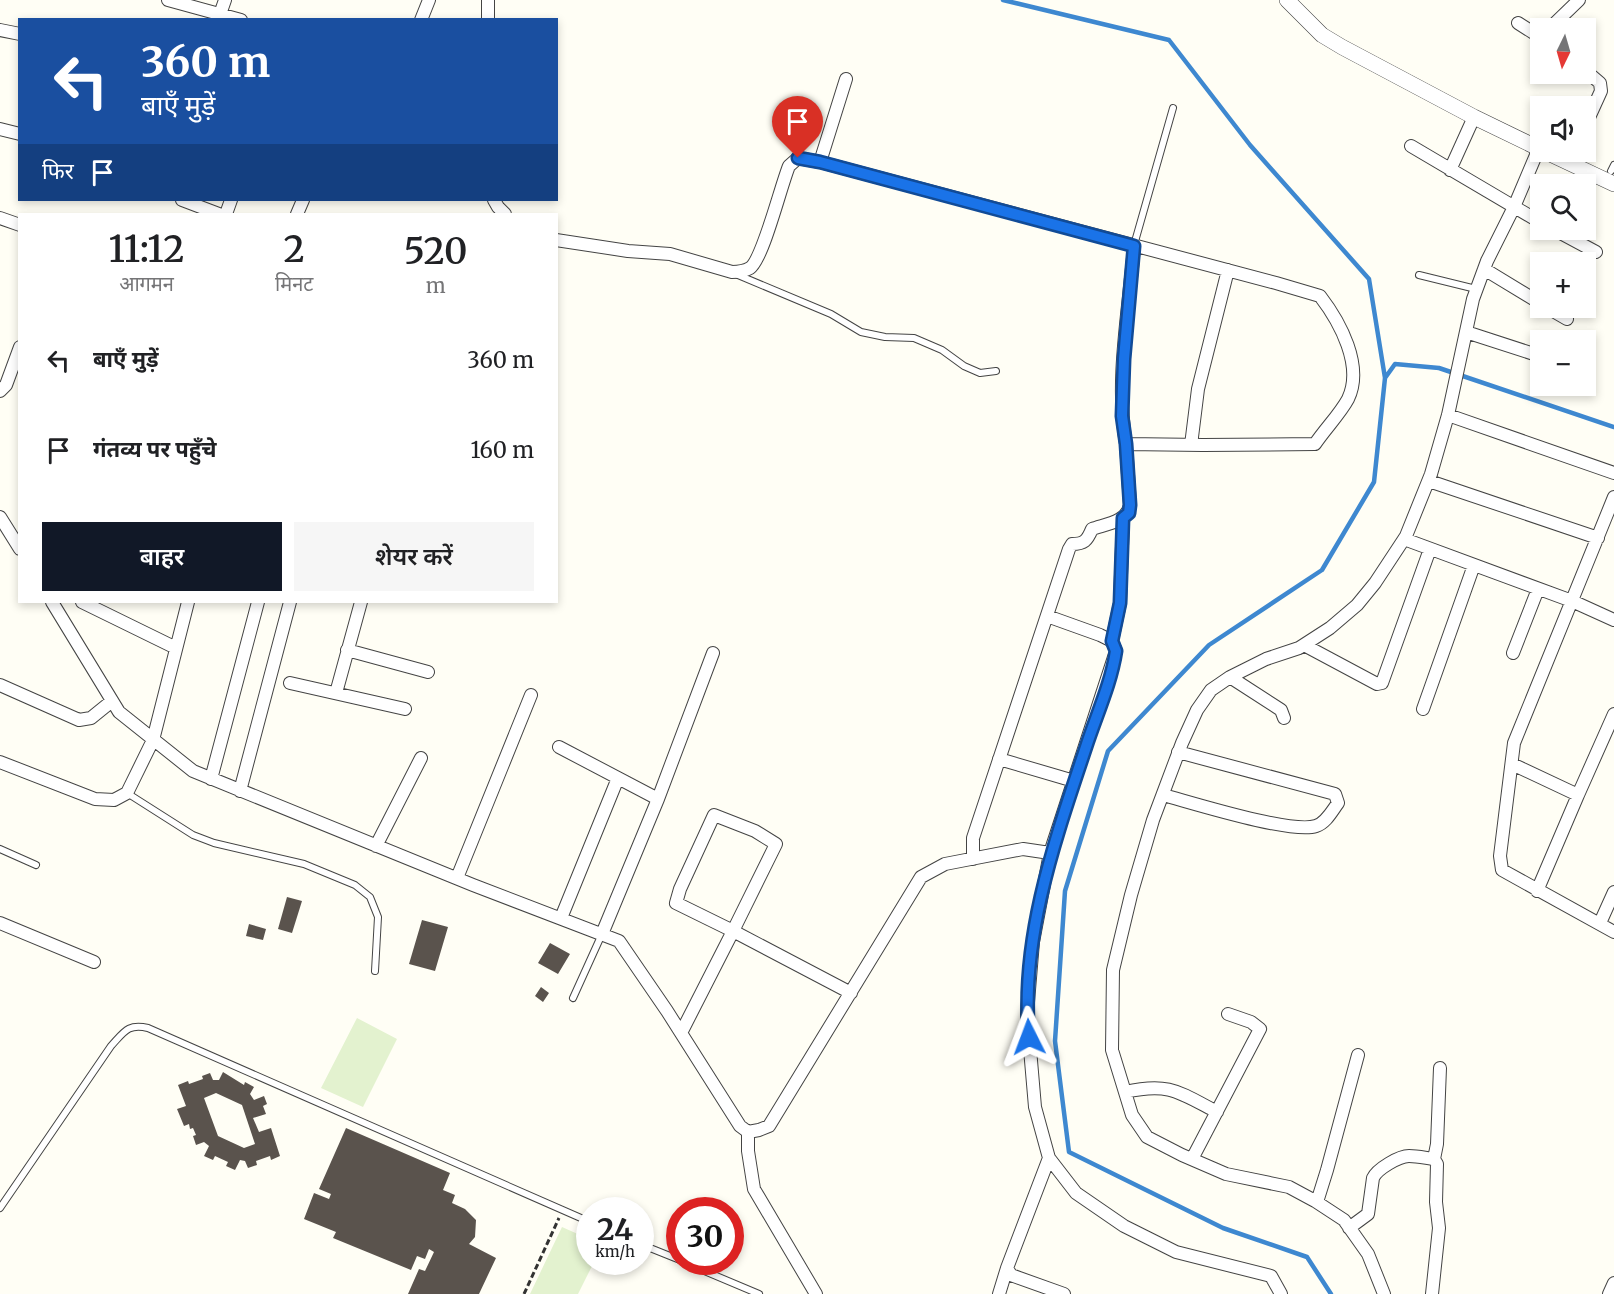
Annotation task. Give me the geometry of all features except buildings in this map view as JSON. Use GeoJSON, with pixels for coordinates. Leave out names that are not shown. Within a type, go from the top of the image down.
{"type":"FeatureCollection","features":[{"type":"Feature","properties":{"kind":"street"},"geometry":{"type":"LineString","coordinates":[[168,0],[219,17],[225,0]]}},
{"type":"Feature","properties":{"kind":"street"},"geometry":{"type":"LineString","coordinates":[[422,18],[429,0]]}},
{"type":"Feature","properties":{"kind":"street"},"geometry":{"type":"LineString","coordinates":[[488,0],[488,18]]}},
{"type":"Feature","properties":{"kind":"street"},"geometry":{"type":"LineString","coordinates":[[1287,0],[1323,35],[1474,117],[1530,142]]}},
{"type":"Feature","properties":{"kind":"street"},"geometry":{"type":"LineString","coordinates":[[1299,0],[1328,28],[1347,40],[1478,109],[1530,140]]}},
{"type":"Feature","properties":{"kind":"street"},"geometry":{"type":"LineString","coordinates":[[1560,18],[1579,0]]}},
{"type":"Feature","properties":{"kind":"street"},"geometry":{"type":"LineString","coordinates":[[1518,23],[1530,31]]}},
{"type":"Feature","properties":{"kind":"street"},"geometry":{"type":"LineString","coordinates":[[0,30],[18,34]]}},
{"type":"Feature","properties":{"kind":"street"},"geometry":{"type":"LineString","coordinates":[[820,162],[846,79]]}},
{"type":"Feature","properties":{"kind":"street"},"geometry":{"type":"LineString","coordinates":[[1596,80],[1600,83],[1601,91],[1596,102]]}},
{"type":"Feature","properties":{"kind":"street"},"geometry":{"type":"LineString","coordinates":[[1450,170],[1474,117]]}},
{"type":"Feature","properties":{"kind":"street"},"geometry":{"type":"LineString","coordinates":[[0,129],[18,134]]}},
{"type":"Feature","properties":{"kind":"street"},"geometry":{"type":"LineString","coordinates":[[1411,146],[1530,216]]}},
{"type":"Feature","properties":{"kind":"street"},"geometry":{"type":"LineString","coordinates":[[558,240],[628,251],[670,254],[732,272],[741,272],[752,267],[762,249],[789,166],[798,158],[1320,296],[1348,342],[1353,381],[1348,398],[1315,444],[1126,444]]}},
{"type":"Feature","properties":{"kind":"street"},"geometry":{"type":"LineString","coordinates":[[1384,1294],[1368,1254],[1344,1220],[1317,1202],[1289,1187],[1226,1174],[1147,1137],[1132,1115],[1112,1050],[1113,970],[1131,895],[1163,795],[1178,752],[1197,710],[1211,690],[1230,677],[1266,659],[1304,645],[1330,628],[1357,605],[1375,583],[1404,539],[1429,481],[1448,415],[1477,289],[1535,162]]}},
{"type":"Feature","properties":{"kind":"street"},"geometry":{"type":"LineString","coordinates":[[1586,162],[1613,173]]}},
{"type":"Feature","properties":{"kind":"street"},"geometry":{"type":"LineString","coordinates":[[185,201],[216,213]]}},
{"type":"Feature","properties":{"kind":"street"},"geometry":{"type":"LineString","coordinates":[[495,201],[504,213]]}},
{"type":"Feature","properties":{"kind":"street"},"geometry":{"type":"LineString","coordinates":[[0,218],[18,224]]}},
{"type":"Feature","properties":{"kind":"street"},"geometry":{"type":"LineString","coordinates":[[1574,240],[1596,252]]}},
{"type":"Feature","properties":{"kind":"street"},"geometry":{"type":"LineString","coordinates":[[973,859],[973,838],[1072,544],[1081,544],[1087,540],[1092,529],[1123,518],[1129,513],[1126,444],[1122,416],[1124,359],[1134,246]]}},
{"type":"Feature","properties":{"kind":"street"},"geometry":{"type":"LineString","coordinates":[[1191,445],[1198,389],[1228,270]]}},
{"type":"Feature","properties":{"kind":"street"},"geometry":{"type":"LineString","coordinates":[[1484,270],[1530,297]]}},
{"type":"Feature","properties":{"kind":"street"},"geometry":{"type":"LineString","coordinates":[[1466,332],[1530,353]]}},
{"type":"Feature","properties":{"kind":"street"},"geometry":{"type":"LineString","coordinates":[[0,392],[6,385],[18,352]]}},
{"type":"Feature","properties":{"kind":"street"},"geometry":{"type":"LineString","coordinates":[[1448,415],[1614,473]]}},
{"type":"Feature","properties":{"kind":"street"},"geometry":{"type":"LineString","coordinates":[[1429,481],[1598,538]]}},
{"type":"Feature","properties":{"kind":"street"},"geometry":{"type":"LineString","coordinates":[[1614,497],[1514,743],[1500,856],[1503,870],[1614,933]]}},
{"type":"Feature","properties":{"kind":"street"},"geometry":{"type":"LineString","coordinates":[[0,517],[18,546]]}},
{"type":"Feature","properties":{"kind":"street"},"geometry":{"type":"LineString","coordinates":[[1123,518],[1120,603],[1112,641],[1116,651],[1115,660],[1050,853],[1033,942],[1027,1014],[1035,1107],[1049,1158],[1076,1193],[1124,1226],[1176,1252],[1271,1276],[1281,1294]]}},
{"type":"Feature","properties":{"kind":"street"},"geometry":{"type":"LineString","coordinates":[[1404,539],[1614,620]]}},
{"type":"Feature","properties":{"kind":"street"},"geometry":{"type":"LineString","coordinates":[[1304,645],[1377,684],[1382,683],[1430,549]]}},
{"type":"Feature","properties":{"kind":"street"},"geometry":{"type":"LineString","coordinates":[[1423,709],[1474,565]]}},
{"type":"Feature","properties":{"kind":"street"},"geometry":{"type":"LineString","coordinates":[[1513,652],[1538,589]]}},
{"type":"Feature","properties":{"kind":"street"},"geometry":{"type":"LineString","coordinates":[[53,603],[119,712],[193,771],[376,846],[619,941],[740,1126],[748,1132],[769,1126],[921,877],[945,864],[1023,849],[1050,853]]}},
{"type":"Feature","properties":{"kind":"street"},"geometry":{"type":"LineString","coordinates":[[84,603],[177,648]]}},
{"type":"Feature","properties":{"kind":"street"},"geometry":{"type":"LineString","coordinates":[[0,762],[95,799],[114,800],[127,793],[153,740],[188,603]]}},
{"type":"Feature","properties":{"kind":"street"},"geometry":{"type":"LineString","coordinates":[[211,778],[258,603]]}},
{"type":"Feature","properties":{"kind":"street"},"geometry":{"type":"LineString","coordinates":[[240,790],[290,603]]}},
{"type":"Feature","properties":{"kind":"street"},"geometry":{"type":"LineString","coordinates":[[336,693],[361,603]]}},
{"type":"Feature","properties":{"kind":"street"},"geometry":{"type":"LineString","coordinates":[[1047,616],[1112,641]]}},
{"type":"Feature","properties":{"kind":"street"},"geometry":{"type":"LineString","coordinates":[[347,650],[428,672]]}},
{"type":"Feature","properties":{"kind":"street"},"geometry":{"type":"LineString","coordinates":[[602,934],[658,799],[713,653]]}},
{"type":"Feature","properties":{"kind":"street"},"geometry":{"type":"LineString","coordinates":[[1230,677],[1281,710],[1284,718]]}},
{"type":"Feature","properties":{"kind":"street"},"geometry":{"type":"LineString","coordinates":[[290,683],[405,709]]}},
{"type":"Feature","properties":{"kind":"street"},"geometry":{"type":"LineString","coordinates":[[0,685],[80,720],[91,718],[112,701]]}},
{"type":"Feature","properties":{"kind":"street"},"geometry":{"type":"LineString","coordinates":[[457,878],[531,695]]}},
{"type":"Feature","properties":{"kind":"street"},"geometry":{"type":"LineString","coordinates":[[1537,891],[1614,714]]}},
{"type":"Feature","properties":{"kind":"street"},"geometry":{"type":"LineString","coordinates":[[559,747],[658,799]]}},
{"type":"Feature","properties":{"kind":"street"},"geometry":{"type":"LineString","coordinates":[[1163,795],[1249,818],[1302,828],[1317,826],[1326,820],[1338,802],[1335,794],[1178,752]]}},
{"type":"Feature","properties":{"kind":"street"},"geometry":{"type":"LineString","coordinates":[[376,846],[421,758]]}},
{"type":"Feature","properties":{"kind":"street"},"geometry":{"type":"LineString","coordinates":[[999,759],[1074,782]]}},
{"type":"Feature","properties":{"kind":"street"},"geometry":{"type":"LineString","coordinates":[[1512,764],[1578,795]]}},
{"type":"Feature","properties":{"kind":"street"},"geometry":{"type":"LineString","coordinates":[[561,918],[618,778]]}},
{"type":"Feature","properties":{"kind":"street"},"geometry":{"type":"LineString","coordinates":[[681,1033],[733,931],[776,844],[755,831],[714,815],[680,889],[676,903],[733,931],[851,993]]}},
{"type":"Feature","properties":{"kind":"street"},"geometry":{"type":"LineString","coordinates":[[1600,923],[1614,892]]}},
{"type":"Feature","properties":{"kind":"street"},"geometry":{"type":"LineString","coordinates":[[0,923],[94,962]]}},
{"type":"Feature","properties":{"kind":"street"},"geometry":{"type":"LineString","coordinates":[[1192,1159],[1260,1029],[1251,1022],[1228,1014]]}},
{"type":"Feature","properties":{"kind":"street"},"geometry":{"type":"LineString","coordinates":[[1317,1202],[1358,1055]]}},
{"type":"Feature","properties":{"kind":"street"},"geometry":{"type":"LineString","coordinates":[[1432,1294],[1439,1228],[1436,1202],[1437,1164],[1434,1159],[1437,1144],[1440,1068]]}},
{"type":"Feature","properties":{"kind":"street"},"geometry":{"type":"LineString","coordinates":[[1125,1092],[1144,1088],[1164,1088],[1180,1093],[1217,1112]]}},
{"type":"Feature","properties":{"kind":"street"},"geometry":{"type":"LineString","coordinates":[[748,1132],[748,1151],[754,1189],[816,1294]]}},
{"type":"Feature","properties":{"kind":"street"},"geometry":{"type":"LineString","coordinates":[[1349,1228],[1368,1214],[1375,1173],[1409,1156],[1434,1159]]}},
{"type":"Feature","properties":{"kind":"street"},"geometry":{"type":"LineString","coordinates":[[999,1294],[1049,1158]]}},
{"type":"Feature","properties":{"kind":"street"},"geometry":{"type":"LineString","coordinates":[[1007,1268],[1011,1275],[1064,1294]]}},
{"type":"Feature","properties":{"kind":"street"},"geometry":{"type":"LineString","coordinates":[[1609,1294],[1614,1283]]}},
{"type":"Feature","properties":{"kind":"lane"},"geometry":{"type":"LineString","coordinates":[[1134,246],[1173,108]]}},
{"type":"Feature","properties":{"kind":"lane"},"geometry":{"type":"LineString","coordinates":[[732,272],[831,314],[861,332],[885,337],[914,338],[942,350],[964,366],[980,373],[996,371]]}},
{"type":"Feature","properties":{"kind":"lane"},"geometry":{"type":"LineString","coordinates":[[1419,275],[1477,289]]}},
{"type":"Feature","properties":{"kind":"lane"},"geometry":{"type":"LineString","coordinates":[[127,793],[194,834],[214,843],[304,864],[355,885],[370,897],[378,917],[375,971]]}},
{"type":"Feature","properties":{"kind":"lane"},"geometry":{"type":"LineString","coordinates":[[0,849],[36,865]]}},
{"type":"Feature","properties":{"kind":"lane"},"geometry":{"type":"LineString","coordinates":[[573,998],[602,934]]}},
{"type":"Feature","properties":{"kind":"lane"},"geometry":{"type":"LineString","coordinates":[[0,1208],[111,1046],[126,1029],[136,1025],[148,1028],[576,1216]]}},
{"type":"Feature","properties":{"kind":"lane"},"geometry":{"type":"LineString","coordinates":[[714,1275],[759,1294]]}},
{"type":"Feature","properties":{"kind":"path"},"geometry":{"type":"LineString","coordinates":[[524,1294],[562,1211]]}},
{"type":"Feature","properties":{"kind":"green space"},"geometry":{"type":"Polygon","coordinates":[[[357,1018],[397,1039],[363,1107],[321,1088],[357,1018]]]}},
{"type":"Feature","properties":{"kind":"green space"},"geometry":{"type":"Polygon","coordinates":[[[562,1227],[576,1233],[576,1275],[588,1275],[578,1294],[530,1294],[562,1227]]]}},
{"type":"Feature","properties":{"kind":"waterway"},"geometry":{"type":"LineString","coordinates":[[1003,0],[1169,40],[1250,145],[1369,279],[1385,378],[1374,482],[1322,570],[1209,645],[1108,751],[1065,891],[1055,1041],[1069,1152],[1223,1228],[1307,1257],[1331,1294]]}},
{"type":"Feature","properties":{"kind":"waterway"},"geometry":{"type":"LineString","coordinates":[[1385,378],[1395,364],[1439,368],[1614,427]]}},
{"type":"Feature","properties":{"kind":"route"},"geometry":{"type":"LineString","coordinates":[[798,158],[967,200],[1134,246],[1124,359],[1122,416],[1130,505],[1129,513],[1123,518],[1120,603],[1112,641],[1116,651],[1115,660],[1050,853],[1033,942],[1027,1014],[1029,1037]]}}]}
